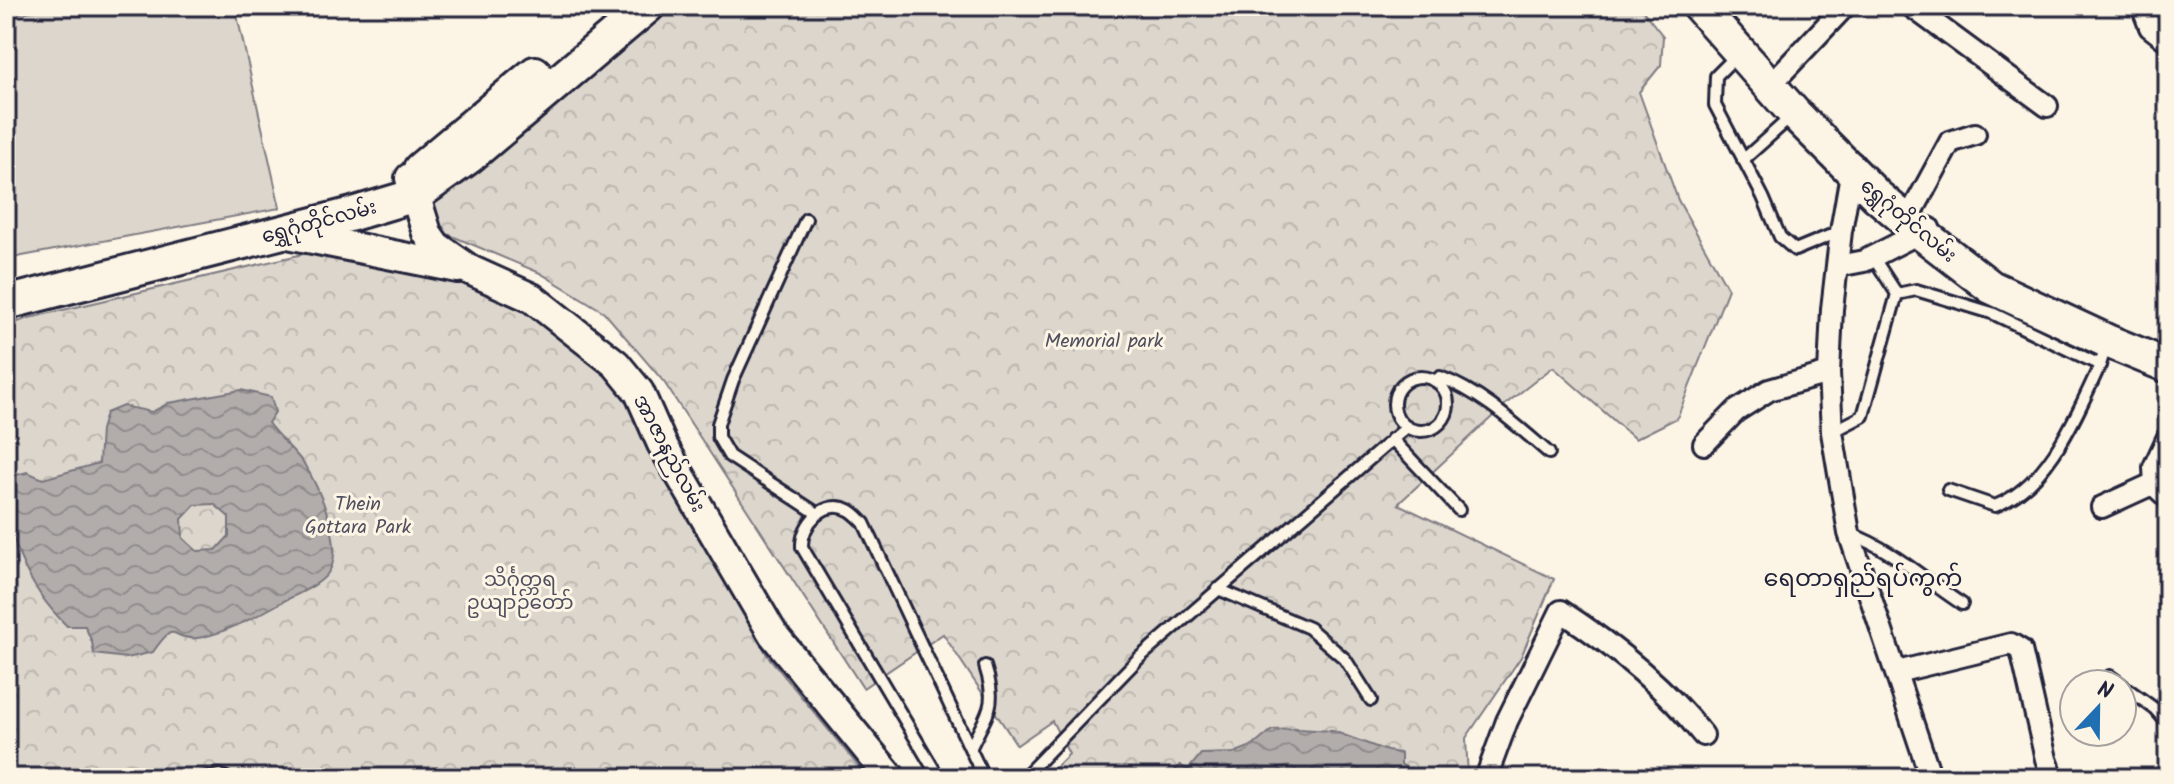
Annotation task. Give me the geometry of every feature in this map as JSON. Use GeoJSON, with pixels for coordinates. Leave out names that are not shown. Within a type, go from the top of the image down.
{"type":"FeatureCollection","features":[{"type":"Feature","properties":{"kind":"main road"},"geometry":{"type":"LineString","coordinates":[[413,186],[615,6]]}},
{"type":"Feature","properties":{"kind":"main road"},"geometry":{"type":"LineString","coordinates":[[413,186],[469,157],[648,6]]}},
{"type":"Feature","properties":{"kind":"main road","name":"ရွှေဂုံတိုင်လမ်း"},"geometry":{"type":"LineString","coordinates":[[1699,6],[1800,110],[1919,222],[2017,281],[2106,344],[2168,366]]}},
{"type":"Feature","properties":{"kind":"main road","name":"ရွှေဂုံတိုင်လမ်း"},"geometry":{"type":"LineString","coordinates":[[1717,6],[1743,48]]}},
{"type":"Feature","properties":{"kind":"main road","name":"ရွှေဂုံတိုင်လမ်း"},"geometry":{"type":"LineString","coordinates":[[6,303],[383,205],[413,186]]}},
{"type":"Feature","properties":{"kind":"main road","name":"အာဇာနည်လမ်း"},"geometry":{"type":"LineString","coordinates":[[413,186],[427,233],[436,246],[470,270],[532,298],[616,364],[639,392],[662,444],[773,634],[891,778]]}},
{"type":"Feature","properties":{"kind":"main road"},"geometry":{"type":"LineString","coordinates":[[279,232],[470,270]]}},
{"type":"Feature","properties":{"kind":"main road","name":"ရွှေဂုံတိုင်လမ်း"},"geometry":{"type":"LineString","coordinates":[[2106,344],[2168,351]]}},
{"type":"Feature","properties":{"kind":"street"},"geometry":{"type":"LineString","coordinates":[[1772,80],[1845,6]]}},
{"type":"Feature","properties":{"kind":"street"},"geometry":{"type":"LineString","coordinates":[[1911,6],[2047,106]]}},
{"type":"Feature","properties":{"kind":"street"},"geometry":{"type":"LineString","coordinates":[[2142,6],[2150,27],[2168,41]]}},
{"type":"Feature","properties":{"kind":"street"},"geometry":{"type":"LineString","coordinates":[[1838,266],[1873,257],[1919,222],[1950,142],[1975,134]]}},
{"type":"Feature","properties":{"kind":"street"},"geometry":{"type":"LineString","coordinates":[[1854,162],[1841,231],[1829,373],[1832,432],[1849,533],[1931,778]]}},
{"type":"Feature","properties":{"kind":"street"},"geometry":{"type":"LineString","coordinates":[[1704,444],[1736,411],[1769,390],[1829,373]]}},
{"type":"Feature","properties":{"kind":"street"},"geometry":{"type":"LineString","coordinates":[[2162,492],[2154,467],[2168,437]]}},
{"type":"Feature","properties":{"kind":"street"},"geometry":{"type":"LineString","coordinates":[[2102,507],[2148,486],[2162,492]]}},
{"type":"Feature","properties":{"kind":"street"},"geometry":{"type":"LineString","coordinates":[[1486,778],[1507,721],[1561,611],[1607,642],[1672,700],[1703,735]]}},
{"type":"Feature","properties":{"kind":"street"},"geometry":{"type":"LineString","coordinates":[[1897,672],[2016,645],[2021,650],[2053,778]]}},
{"type":"Feature","properties":{"kind":"lane"},"geometry":{"type":"LineString","coordinates":[[1743,48],[1716,76],[1715,105],[1780,237],[1795,250],[1841,231]]}},
{"type":"Feature","properties":{"kind":"lane"},"geometry":{"type":"LineString","coordinates":[[1743,160],[1800,110]]}},
{"type":"Feature","properties":{"kind":"lane"},"geometry":{"type":"LineString","coordinates":[[806,219],[733,380],[718,424],[718,437],[729,456],[818,514]]}},
{"type":"Feature","properties":{"kind":"lane"},"geometry":{"type":"LineString","coordinates":[[1832,432],[1863,416],[1897,294],[1873,257]]}},
{"type":"Feature","properties":{"kind":"lane"},"geometry":{"type":"LineString","coordinates":[[1897,294],[1916,290],[2106,344],[2066,434],[2046,465],[2010,500],[1995,506],[1948,490]]}},
{"type":"Feature","properties":{"kind":"lane"},"geometry":{"type":"LineString","coordinates":[[1435,381],[1440,377],[1462,386],[1496,409],[1549,453]]}},
{"type":"Feature","properties":{"kind":"lane"},"geometry":{"type":"LineString","coordinates":[[1411,379],[1435,381],[1446,393],[1448,401],[1444,418],[1439,424],[1423,430],[1407,427],[1396,414],[1398,390],[1411,379]]}},
{"type":"Feature","properties":{"kind":"lane"},"geometry":{"type":"LineString","coordinates":[[1023,778],[1139,658],[1407,427]]}},
{"type":"Feature","properties":{"kind":"lane"},"geometry":{"type":"LineString","coordinates":[[1392,439],[1459,510]]}},
{"type":"Feature","properties":{"kind":"lane"},"geometry":{"type":"LineString","coordinates":[[939,778],[802,547],[801,538],[805,529],[818,514],[839,507],[851,511],[864,523],[984,778]]}},
{"type":"Feature","properties":{"kind":"lane"},"geometry":{"type":"LineString","coordinates":[[1849,533],[1879,544],[1962,604]]}},
{"type":"Feature","properties":{"kind":"lane"},"geometry":{"type":"LineString","coordinates":[[1218,589],[1309,628],[1345,659],[1371,700]]}},
{"type":"Feature","properties":{"kind":"lane"},"geometry":{"type":"LineString","coordinates":[[971,747],[993,700],[985,666]]}},
{"type":"Feature","properties":{"kind":"lane"},"geometry":{"type":"LineString","coordinates":[[2138,696],[2168,724]]}},
{"type":"Feature","properties":{"kind":"lane"},"geometry":{"type":"LineString","coordinates":[[203,778],[220,775],[227,778]]}},
{"type":"Feature","properties":{"kind":"green space"},"geometry":{"type":"Polygon","coordinates":[[[63,6],[235,6],[280,208],[6,259],[6,15],[63,6]]]}},
{"type":"Feature","properties":{"kind":"green space","name":"Memorial park"},"geometry":{"type":"Polygon","coordinates":[[[675,6],[1639,6],[1663,36],[1661,65],[1639,92],[1678,200],[1728,289],[1677,418],[1635,439],[1553,367],[1507,403],[1398,504],[1554,579],[1521,657],[1466,738],[1468,778],[1045,778],[1069,754],[1052,721],[1017,745],[943,634],[863,688],[664,382],[604,312],[540,273],[440,231],[433,197],[521,137],[675,6]]]}},
{"type":"Feature","properties":{"kind":"green space","name":"Thein Gottara Park"},"geometry":{"type":"Polygon","coordinates":[[[413,247],[481,280],[594,353],[645,420],[767,655],[868,778],[6,778],[6,326],[303,254],[413,247]]]}},
{"type":"Feature","properties":{"kind":"water"},"geometry":{"type":"Polygon","coordinates":[[[241,390],[271,397],[275,412],[268,423],[304,464],[317,487],[332,534],[333,562],[324,578],[313,586],[229,628],[197,638],[170,633],[153,652],[127,658],[94,654],[85,626],[67,626],[41,595],[20,558],[9,518],[9,477],[27,472],[43,479],[99,463],[101,430],[106,413],[123,406],[152,412],[169,403],[241,390]],[[214,504],[195,505],[182,519],[183,538],[197,551],[216,550],[229,536],[229,517],[214,504]]]}},
{"type":"Feature","properties":{"kind":"water"},"geometry":{"type":"Polygon","coordinates":[[[1272,730],[1333,731],[1387,751],[1401,753],[1401,764],[1426,778],[1168,778],[1180,765],[1188,770],[1201,754],[1234,753],[1254,745],[1272,730]]]}},
{"type":"Feature","properties":{"kind":"district","name":"ရေတာရှည်ရပ်ကွက်"},"geometry":{"type":"Point","coordinates":[1863,578]}},
{"type":"Feature","properties":{"kind":"park label","name":"သိင်္ဂုတ္တရ ဥယျာဉ်တော်"},"geometry":{"type":"Point","coordinates":[520,590]}}]}
